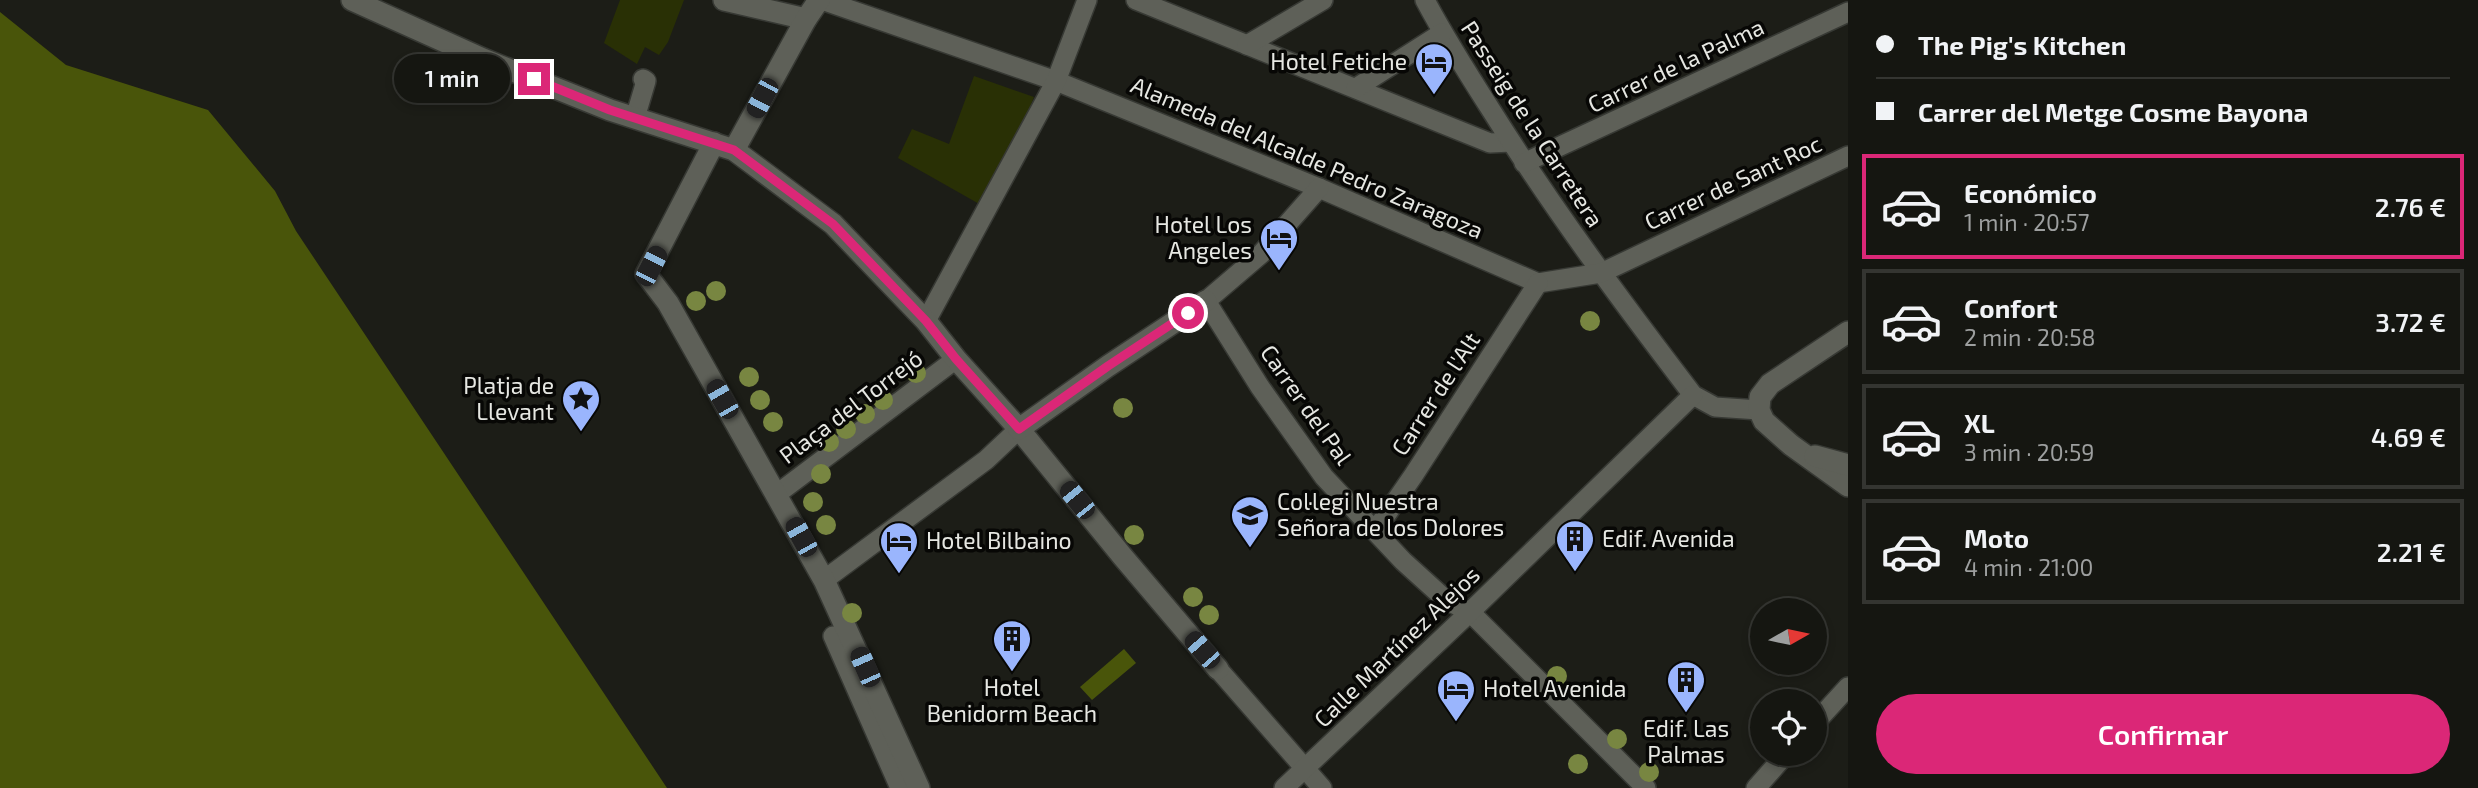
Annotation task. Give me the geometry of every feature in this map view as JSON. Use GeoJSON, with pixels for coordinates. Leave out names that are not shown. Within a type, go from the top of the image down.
{"type":"FeatureCollection","features":[{"type":"Feature","properties":{"kind":"street"},"geometry":{"type":"LineString","coordinates":[[352,0],[483,59],[610,110],[724,147],[833,224],[926,321],[1019,429],[1123,557],[1322,788]]}},
{"type":"Feature","properties":{"kind":"street"},"geometry":{"type":"LineString","coordinates":[[724,0],[806,19]]}},
{"type":"Feature","properties":{"kind":"street"},"geometry":{"type":"LineString","coordinates":[[820,0],[724,147],[646,274],[667,303],[824,580],[919,788]]}},
{"type":"Feature","properties":{"kind":"street","name":"Alameda del Alcalde Pedro Zaragoza"},"geometry":{"type":"LineString","coordinates":[[820,0],[1056,81],[1319,188],[1538,283]]}},
{"type":"Feature","properties":{"kind":"street"},"geometry":{"type":"LineString","coordinates":[[926,321],[1056,81],[1087,0]]}},
{"type":"Feature","properties":{"kind":"street"},"geometry":{"type":"LineString","coordinates":[[1136,0],[1490,143],[1511,142]]}},
{"type":"Feature","properties":{"kind":"street"},"geometry":{"type":"LineString","coordinates":[[1247,45],[1323,0]]}},
{"type":"Feature","properties":{"kind":"street","name":"Passeig de la Carretera"},"geometry":{"type":"LineString","coordinates":[[1425,0],[1442,33],[1524,163],[1601,273],[1693,394]]}},
{"type":"Feature","properties":{"kind":"street","name":"Carrer de la Palma"},"geometry":{"type":"LineString","coordinates":[[1524,163],[1848,12]]}},
{"type":"Feature","properties":{"kind":"street"},"geometry":{"type":"LineString","coordinates":[[1356,88],[1442,33]]}},
{"type":"Feature","properties":{"kind":"street"},"geometry":{"type":"LineString","coordinates":[[635,118],[646,81],[643,79]]}},
{"type":"Feature","properties":{"kind":"street","name":"Carrer de Sant Roc"},"geometry":{"type":"LineString","coordinates":[[1538,283],[1601,273],[1848,156]]}},
{"type":"Feature","properties":{"kind":"street"},"geometry":{"type":"LineString","coordinates":[[824,580],[986,460],[1019,429],[1206,301],[1261,254],[1319,188]]}},
{"type":"Feature","properties":{"kind":"street","name":"Carrer de l'Alt"},"geometry":{"type":"LineString","coordinates":[[1375,531],[1538,283]]}},
{"type":"Feature","properties":{"kind":"street","name":"Carrer del Pal"},"geometry":{"type":"LineString","coordinates":[[1206,301],[1260,387],[1324,477],[1446,600],[1470,612],[1646,788]]}},
{"type":"Feature","properties":{"kind":"street"},"geometry":{"type":"LineString","coordinates":[[1848,332],[1770,384],[1760,397],[1759,410],[1764,421],[1791,445],[1848,486]]}},
{"type":"Feature","properties":{"kind":"street","name":"Plaça del Torrejó"},"geometry":{"type":"LineString","coordinates":[[777,494],[956,359]]}},
{"type":"Feature","properties":{"kind":"street"},"geometry":{"type":"LineString","coordinates":[[1693,394],[1714,407],[1759,410]]}},
{"type":"Feature","properties":{"kind":"street","name":"Calle Martínez Alejos"},"geometry":{"type":"LineString","coordinates":[[1284,788],[1470,612],[1693,394]]}},
{"type":"Feature","properties":{"kind":"street"},"geometry":{"type":"LineString","coordinates":[[1806,454],[1848,466]]}},
{"type":"Feature","properties":{"kind":"street"},"geometry":{"type":"LineString","coordinates":[[833,636],[900,788]]}},
{"type":"Feature","properties":{"kind":"street"},"geometry":{"type":"LineString","coordinates":[[1827,710],[1848,687]]}},
{"type":"Feature","properties":{"kind":"street"},"geometry":{"type":"LineString","coordinates":[[1755,788],[1775,766]]}},
{"type":"Feature","properties":{"kind":"shaded area"},"geometry":{"type":"Polygon","coordinates":[[[620,0],[684,0],[668,42],[659,55],[645,47],[637,64],[604,43],[620,0]]]}},
{"type":"Feature","properties":{"kind":"shaded area"},"geometry":{"type":"Polygon","coordinates":[[[0,12],[66,65],[208,110],[275,191],[296,231],[667,788],[0,788],[0,12]]]}},
{"type":"Feature","properties":{"kind":"shaded area"},"geometry":{"type":"Polygon","coordinates":[[[974,76],[1034,97],[981,205],[898,158],[912,129],[949,144],[974,76]]]}},
{"type":"Feature","properties":{"kind":"shaded area"},"geometry":{"type":"Polygon","coordinates":[[[1124,649],[1136,663],[1092,700],[1080,687],[1124,649]]]}},
{"type":"Feature","properties":{"kind":"place","name":"Hotel Fetiche"},"geometry":{"type":"Point","coordinates":[1434,96]}},
{"type":"Feature","properties":{"kind":"place","name":"Hotel Los Angeles"},"geometry":{"type":"Point","coordinates":[1279,272]}},
{"type":"Feature","properties":{"kind":"place","name":"Platja de Llevant"},"geometry":{"type":"Point","coordinates":[581,433]}},
{"type":"Feature","properties":{"kind":"place","name":"Col·legi Nuestra Señora de los Dolores"},"geometry":{"type":"Point","coordinates":[1250,549]}},
{"type":"Feature","properties":{"kind":"place","name":"Edif. Avenida"},"geometry":{"type":"Point","coordinates":[1575,573]}},
{"type":"Feature","properties":{"kind":"place","name":"Hotel Bilbaino"},"geometry":{"type":"Point","coordinates":[899,575]}},
{"type":"Feature","properties":{"kind":"place","name":"Hotel Benidorm Beach"},"geometry":{"type":"Point","coordinates":[1012,673]}},
{"type":"Feature","properties":{"kind":"place","name":"Edif. Las Palmas"},"geometry":{"type":"Point","coordinates":[1686,714]}},
{"type":"Feature","properties":{"kind":"place","name":"Hotel Avenida"},"geometry":{"type":"Point","coordinates":[1456,723]}},
{"type":"Feature","properties":{"kind":"route"},"geometry":{"type":"LineString","coordinates":[[534,79],[610,110],[734,150],[833,224],[926,321],[1019,429],[1188,313]]}}]}
